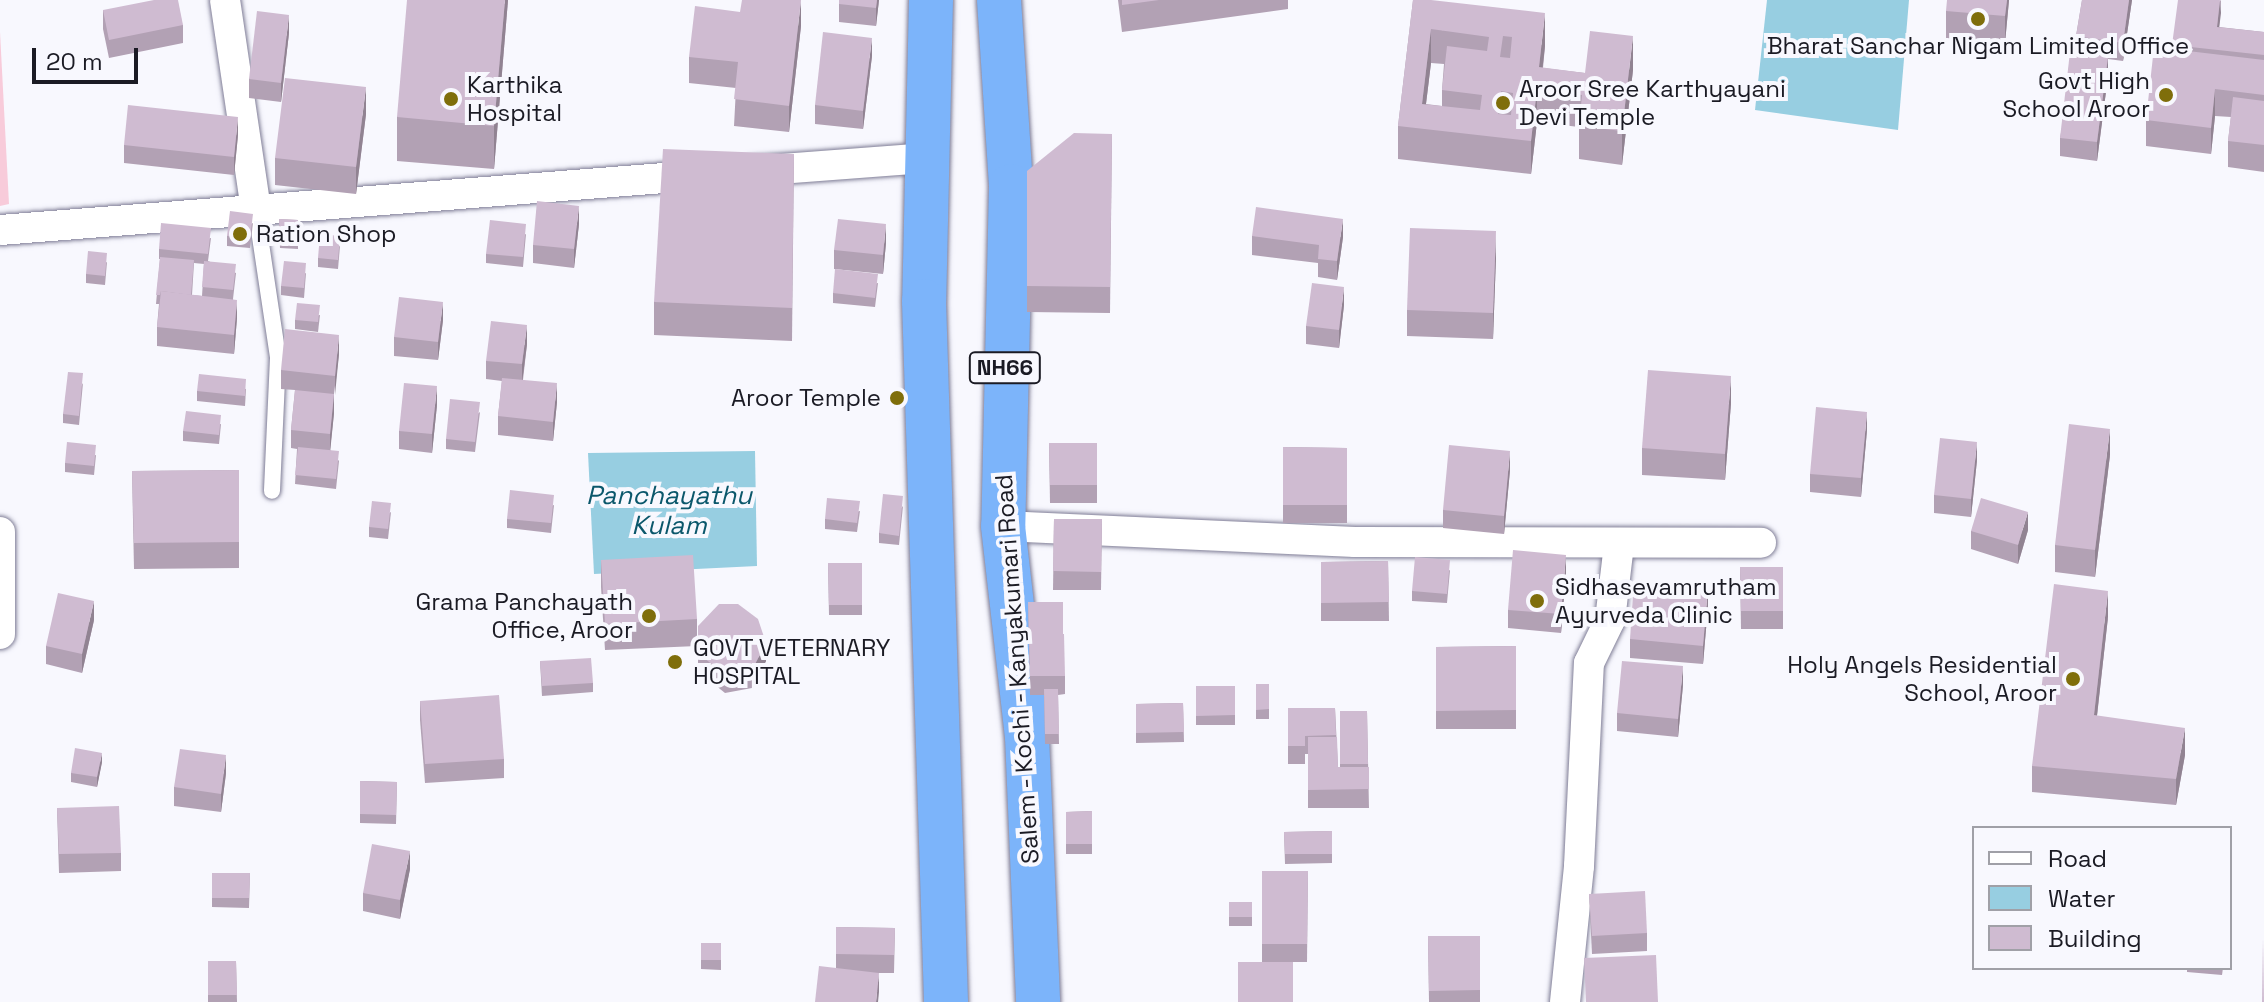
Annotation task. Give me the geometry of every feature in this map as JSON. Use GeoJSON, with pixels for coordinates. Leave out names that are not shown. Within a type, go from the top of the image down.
{"type":"FeatureCollection","features":[{"type":"Feature","properties":{"kind":"highway"},"geometry":{"type":"LineString","coordinates":[[931,0],[924,301],[946,1002]]}},
{"type":"Feature","properties":{"kind":"highway","name":"Salem - Kochi - Kanyakumari Road"},"geometry":{"type":"LineString","coordinates":[[1002,3],[1011,186],[1003,526],[1027,736],[1038,1002]]}},
{"type":"Feature","properties":{"kind":"street"},"geometry":{"type":"LineString","coordinates":[[225,0],[256,210]]}},
{"type":"Feature","properties":{"kind":"street"},"geometry":{"type":"LineString","coordinates":[[0,230],[927,158]]}},
{"type":"Feature","properties":{"kind":"street"},"geometry":{"type":"LineString","coordinates":[[1003,526],[1355,542],[1761,543]]}},
{"type":"Feature","properties":{"kind":"street"},"geometry":{"type":"LineString","coordinates":[[0,532],[0,634]]}},
{"type":"Feature","properties":{"kind":"street"},"geometry":{"type":"LineString","coordinates":[[1565,1002],[1579,866],[1589,663],[1610,620],[1619,544]]}},
{"type":"Feature","properties":{"kind":"lane"},"geometry":{"type":"LineString","coordinates":[[256,210],[278,358],[272,491]]}},
{"type":"Feature","properties":{"kind":"shaded area"},"geometry":{"type":"Polygon","coordinates":[[[0,32],[9,204],[0,206],[0,32]]]}},
{"type":"Feature","properties":{"kind":"water"},"geometry":{"type":"Polygon","coordinates":[[[1767,0],[1909,0],[1898,130],[1755,110],[1767,0]]]}},
{"type":"Feature","properties":{"kind":"water","name":"Panchayathu Kulam"},"geometry":{"type":"Polygon","coordinates":[[[755,451],[757,566],[594,574],[588,453],[755,451]]]}},
{"type":"Feature","properties":{"kind":"building"},"geometry":{"type":"Polygon","coordinates":[[[154,0],[178,0],[183,25],[109,40],[103,10],[154,0]]]}},
{"type":"Feature","properties":{"kind":"building","name":"Karthika Hospital"},"geometry":{"type":"Polygon","coordinates":[[[407,0],[505,0],[494,126],[397,117],[407,0]]]}},
{"type":"Feature","properties":{"kind":"building"},"geometry":{"type":"Polygon","coordinates":[[[742,0],[801,0],[789,106],[734,99],[738,62],[689,57],[695,6],[740,12],[742,0]]]}},
{"type":"Feature","properties":{"kind":"building"},"geometry":{"type":"Polygon","coordinates":[[[839,0],[877,0],[876,8],[839,4],[839,0]]]}},
{"type":"Feature","properties":{"kind":"building"},"geometry":{"type":"Polygon","coordinates":[[[1122,0],[1159,0],[1122,5],[1122,0]]]}},
{"type":"Feature","properties":{"kind":"building"},"geometry":{"type":"Polygon","coordinates":[[[1413,0],[1545,13],[1539,67],[1585,73],[1590,31],[1633,36],[1622,131],[1579,126],[1582,95],[1537,89],[1531,141],[1398,126],[1413,0]],[[1431,29],[1422,104],[1480,110],[1482,95],[1442,90],[1447,46],[1487,51],[1489,37],[1431,29]],[[1503,36],[1500,57],[1510,58],[1512,37],[1503,36]],[[1501,91],[1498,114],[1511,115],[1513,93],[1501,91]]]}},
{"type":"Feature","properties":{"kind":"building"},"geometry":{"type":"Polygon","coordinates":[[[1947,0],[2007,0],[2005,16],[1946,11],[1947,0]]]}},
{"type":"Feature","properties":{"kind":"building"},"geometry":{"type":"Polygon","coordinates":[[[2082,0],[2129,0],[2123,43],[2076,36],[2082,0]]]}},
{"type":"Feature","properties":{"kind":"building"},"geometry":{"type":"Polygon","coordinates":[[[2178,0],[2220,0],[2217,27],[2264,32],[2264,55],[2172,45],[2178,0]]]}},
{"type":"Feature","properties":{"kind":"building"},"geometry":{"type":"Polygon","coordinates":[[[257,11],[289,15],[281,83],[249,79],[257,11]]]}},
{"type":"Feature","properties":{"kind":"building"},"geometry":{"type":"Polygon","coordinates":[[[823,32],[872,38],[863,111],[815,105],[823,32]]]}},
{"type":"Feature","properties":{"kind":"building"},"geometry":{"type":"Polygon","coordinates":[[[2154,47],[2264,60],[2264,95],[2215,89],[2211,128],[2146,120],[2154,47]]]}},
{"type":"Feature","properties":{"kind":"building"},"geometry":{"type":"Polygon","coordinates":[[[2070,52],[2108,57],[2097,142],[2060,138],[2070,52]]]}},
{"type":"Feature","properties":{"kind":"building"},"geometry":{"type":"Polygon","coordinates":[[[285,78],[366,87],[356,167],[275,158],[285,78]]]}},
{"type":"Feature","properties":{"kind":"building"},"geometry":{"type":"Polygon","coordinates":[[[2233,97],[2264,101],[2264,145],[2228,141],[2233,97]]]}},
{"type":"Feature","properties":{"kind":"building"},"geometry":{"type":"Polygon","coordinates":[[[128,105],[238,117],[234,157],[124,145],[128,105]]]}},
{"type":"Feature","properties":{"kind":"building"},"geometry":{"type":"Polygon","coordinates":[[[1074,133],[1112,134],[1110,287],[1027,286],[1027,171],[1074,133]]]}},
{"type":"Feature","properties":{"kind":"building"},"geometry":{"type":"Polygon","coordinates":[[[663,149],[794,154],[792,308],[654,302],[663,149]]]}},
{"type":"Feature","properties":{"kind":"building"},"geometry":{"type":"Polygon","coordinates":[[[537,201],[579,206],[574,249],[533,245],[537,201]]]}},
{"type":"Feature","properties":{"kind":"building"},"geometry":{"type":"Polygon","coordinates":[[[1256,207],[1343,219],[1337,261],[1318,259],[1319,245],[1252,236],[1256,207]]]}},
{"type":"Feature","properties":{"kind":"building"},"geometry":{"type":"Polygon","coordinates":[[[230,211],[253,214],[250,239],[227,236],[230,211]]]}},
{"type":"Feature","properties":{"kind":"building"},"geometry":{"type":"Polygon","coordinates":[[[279,219],[298,220],[298,240],[280,239],[279,219]]]}},
{"type":"Feature","properties":{"kind":"building"},"geometry":{"type":"Polygon","coordinates":[[[838,219],[886,224],[883,255],[834,250],[838,219]]]}},
{"type":"Feature","properties":{"kind":"building"},"geometry":{"type":"Polygon","coordinates":[[[490,220],[526,224],[523,257],[486,254],[490,220]]]}},
{"type":"Feature","properties":{"kind":"building"},"geometry":{"type":"Polygon","coordinates":[[[161,223],[211,228],[208,254],[159,249],[161,223]]]}},
{"type":"Feature","properties":{"kind":"building"},"geometry":{"type":"Polygon","coordinates":[[[1410,228],[1496,231],[1493,313],[1407,310],[1410,228]]]}},
{"type":"Feature","properties":{"kind":"building"},"geometry":{"type":"Polygon","coordinates":[[[320,234],[340,236],[338,260],[318,258],[320,234]]]}},
{"type":"Feature","properties":{"kind":"building"},"geometry":{"type":"Polygon","coordinates":[[[88,251],[107,253],[105,276],[86,274],[88,251]]]}},
{"type":"Feature","properties":{"kind":"building"},"geometry":{"type":"Polygon","coordinates":[[[160,257],[194,260],[191,295],[161,291],[160,295],[156,295],[160,257]]]}},
{"type":"Feature","properties":{"kind":"building"},"geometry":{"type":"Polygon","coordinates":[[[204,261],[236,264],[233,290],[202,287],[204,261]]]}},
{"type":"Feature","properties":{"kind":"building"},"geometry":{"type":"Polygon","coordinates":[[[284,261],[306,263],[304,288],[281,286],[284,261]]]}},
{"type":"Feature","properties":{"kind":"building"},"geometry":{"type":"Polygon","coordinates":[[[835,269],[878,274],[875,298],[833,293],[835,269]]]}},
{"type":"Feature","properties":{"kind":"building"},"geometry":{"type":"Polygon","coordinates":[[[1312,283],[1344,287],[1339,330],[1306,326],[1312,283]]]}},
{"type":"Feature","properties":{"kind":"building"},"geometry":{"type":"Polygon","coordinates":[[[161,291],[237,300],[234,335],[157,327],[161,291]]]}},
{"type":"Feature","properties":{"kind":"building"},"geometry":{"type":"Polygon","coordinates":[[[399,297],[443,302],[438,342],[394,337],[399,297]]]}},
{"type":"Feature","properties":{"kind":"building"},"geometry":{"type":"Polygon","coordinates":[[[297,303],[320,305],[318,322],[295,320],[297,303]]]}},
{"type":"Feature","properties":{"kind":"building"},"geometry":{"type":"Polygon","coordinates":[[[491,321],[527,325],[522,364],[486,361],[491,321]]]}},
{"type":"Feature","properties":{"kind":"building"},"geometry":{"type":"Polygon","coordinates":[[[285,329],[339,335],[335,376],[281,370],[285,329]]]}},
{"type":"Feature","properties":{"kind":"building"},"geometry":{"type":"Polygon","coordinates":[[[1648,370],[1731,376],[1725,454],[1642,448],[1648,370]]]}},
{"type":"Feature","properties":{"kind":"building"},"geometry":{"type":"Polygon","coordinates":[[[68,372],[83,373],[79,416],[63,414],[68,372]]]}},
{"type":"Feature","properties":{"kind":"building"},"geometry":{"type":"Polygon","coordinates":[[[199,374],[246,379],[245,396],[197,391],[199,374]]]}},
{"type":"Feature","properties":{"kind":"building"},"geometry":{"type":"Polygon","coordinates":[[[502,378],[557,383],[553,422],[498,416],[502,378]]]}},
{"type":"Feature","properties":{"kind":"building"},"geometry":{"type":"Polygon","coordinates":[[[404,383],[437,386],[432,434],[399,431],[404,383]]]}},
{"type":"Feature","properties":{"kind":"building"},"geometry":{"type":"Polygon","coordinates":[[[295,390],[334,394],[330,434],[291,430],[295,390]]]}},
{"type":"Feature","properties":{"kind":"building"},"geometry":{"type":"Polygon","coordinates":[[[450,399],[480,402],[475,442],[446,439],[450,399]]]}},
{"type":"Feature","properties":{"kind":"building"},"geometry":{"type":"Polygon","coordinates":[[[1816,407],[1867,412],[1861,478],[1810,474],[1816,407]]]}},
{"type":"Feature","properties":{"kind":"building"},"geometry":{"type":"Polygon","coordinates":[[[186,411],[221,415],[219,435],[183,431],[186,411]]]}},
{"type":"Feature","properties":{"kind":"building"},"geometry":{"type":"Polygon","coordinates":[[[2069,424],[2110,429],[2095,550],[2055,545],[2069,424]]]}},
{"type":"Feature","properties":{"kind":"building"},"geometry":{"type":"Polygon","coordinates":[[[1940,438],[1977,442],[1971,499],[1934,495],[1940,438]]]}},
{"type":"Feature","properties":{"kind":"building"},"geometry":{"type":"Polygon","coordinates":[[[67,442],[96,445],[94,466],[65,463],[67,442]]]}},
{"type":"Feature","properties":{"kind":"building"},"geometry":{"type":"Polygon","coordinates":[[[1049,443],[1097,443],[1097,485],[1050,485],[1049,443]]]}},
{"type":"Feature","properties":{"kind":"building"},"geometry":{"type":"Polygon","coordinates":[[[1449,445],[1510,451],[1504,516],[1443,510],[1449,445]]]}},
{"type":"Feature","properties":{"kind":"building"},"geometry":{"type":"Polygon","coordinates":[[[298,447],[339,451],[336,479],[295,475],[298,447]]]}},
{"type":"Feature","properties":{"kind":"building"},"geometry":{"type":"Polygon","coordinates":[[[1283,447],[1347,448],[1347,505],[1283,505],[1283,447]]]}},
{"type":"Feature","properties":{"kind":"building"},"geometry":{"type":"Polygon","coordinates":[[[239,470],[239,542],[134,543],[132,471],[239,470]]]}},
{"type":"Feature","properties":{"kind":"building"},"geometry":{"type":"Polygon","coordinates":[[[510,490],[554,495],[551,523],[507,519],[510,490]]]}},
{"type":"Feature","properties":{"kind":"building"},"geometry":{"type":"Polygon","coordinates":[[[883,494],[903,496],[899,536],[879,533],[883,494]]]}},
{"type":"Feature","properties":{"kind":"building"},"geometry":{"type":"Polygon","coordinates":[[[827,498],[860,501],[857,523],[825,519],[827,498]]]}},
{"type":"Feature","properties":{"kind":"building"},"geometry":{"type":"Polygon","coordinates":[[[1981,498],[2028,512],[2018,545],[1971,531],[1981,498]]]}},
{"type":"Feature","properties":{"kind":"building"},"geometry":{"type":"Polygon","coordinates":[[[372,501],[391,503],[388,529],[369,527],[372,501]]]}},
{"type":"Feature","properties":{"kind":"building"},"geometry":{"type":"Polygon","coordinates":[[[1054,519],[1102,519],[1101,572],[1053,571],[1054,519]]]}},
{"type":"Feature","properties":{"kind":"building","name":"Sidhasevamrutham Ayurveda Clinic"},"geometry":{"type":"Polygon","coordinates":[[[1513,550],[1566,555],[1561,614],[1508,610],[1513,550]]]}},
{"type":"Feature","properties":{"kind":"building"},"geometry":{"type":"Polygon","coordinates":[[[693,555],[697,619],[605,624],[601,560],[693,555]]]}},
{"type":"Feature","properties":{"kind":"building"},"geometry":{"type":"Polygon","coordinates":[[[1415,557],[1450,560],[1447,594],[1412,591],[1415,557]]]}},
{"type":"Feature","properties":{"kind":"building"},"geometry":{"type":"Polygon","coordinates":[[[1388,561],[1389,602],[1321,603],[1321,562],[1388,561]]]}},
{"type":"Feature","properties":{"kind":"building"},"geometry":{"type":"Polygon","coordinates":[[[828,563],[862,563],[862,605],[829,605],[828,563]]]}},
{"type":"Feature","properties":{"kind":"building"},"geometry":{"type":"Polygon","coordinates":[[[1740,567],[1783,567],[1783,611],[1741,611],[1740,567]]]}},
{"type":"Feature","properties":{"kind":"building"},"geometry":{"type":"Polygon","coordinates":[[[1634,581],[1708,587],[1703,646],[1630,639],[1634,581]]]}},
{"type":"Feature","properties":{"kind":"building","name":"Holy Angels Residential School, Aroor"},"geometry":{"type":"Polygon","coordinates":[[[2054,584],[2108,591],[2094,715],[2185,728],[2176,779],[2032,766],[2054,584]]]}},
{"type":"Feature","properties":{"kind":"building"},"geometry":{"type":"Polygon","coordinates":[[[58,593],[94,601],[82,654],[46,646],[58,593]]]}},
{"type":"Feature","properties":{"kind":"building"},"geometry":{"type":"Polygon","coordinates":[[[1028,602],[1063,602],[1063,634],[1029,634],[1029,639],[1028,602]]]}},
{"type":"Feature","properties":{"kind":"building"},"geometry":{"type":"Polygon","coordinates":[[[719,604],[738,604],[758,619],[766,643],[752,670],[725,675],[698,653],[698,626],[719,604]]]}},
{"type":"Feature","properties":{"kind":"building"},"geometry":{"type":"Polygon","coordinates":[[[1029,634],[1064,634],[1065,676],[1030,676],[1029,634]]]}},
{"type":"Feature","properties":{"kind":"building"},"geometry":{"type":"Polygon","coordinates":[[[1516,646],[1516,710],[1436,711],[1436,647],[1516,646]]]}},
{"type":"Feature","properties":{"kind":"building"},"geometry":{"type":"Polygon","coordinates":[[[591,658],[593,683],[542,686],[540,661],[591,658]]]}},
{"type":"Feature","properties":{"kind":"building"},"geometry":{"type":"Polygon","coordinates":[[[1622,661],[1683,666],[1678,719],[1617,713],[1622,661]]]}},
{"type":"Feature","properties":{"kind":"building"},"geometry":{"type":"Polygon","coordinates":[[[1256,684],[1269,684],[1269,709],[1256,710],[1256,684]]]}},
{"type":"Feature","properties":{"kind":"building"},"geometry":{"type":"Polygon","coordinates":[[[1196,686],[1235,686],[1235,715],[1196,716],[1196,686]]]}},
{"type":"Feature","properties":{"kind":"building"},"geometry":{"type":"Polygon","coordinates":[[[1044,689],[1058,689],[1059,734],[1045,734],[1044,689]]]}},
{"type":"Feature","properties":{"kind":"building"},"geometry":{"type":"Polygon","coordinates":[[[499,695],[504,759],[425,764],[420,701],[499,695]]]}},
{"type":"Feature","properties":{"kind":"building"},"geometry":{"type":"Polygon","coordinates":[[[1183,703],[1184,732],[1136,733],[1136,704],[1183,703]]]}},
{"type":"Feature","properties":{"kind":"building"},"geometry":{"type":"Polygon","coordinates":[[[1288,708],[1335,708],[1336,735],[1305,736],[1305,746],[1288,746],[1288,708]]]}},
{"type":"Feature","properties":{"kind":"building"},"geometry":{"type":"Polygon","coordinates":[[[1340,711],[1367,711],[1368,764],[1340,764],[1340,711]]]}},
{"type":"Feature","properties":{"kind":"building"},"geometry":{"type":"Polygon","coordinates":[[[1308,737],[1337,737],[1338,767],[1369,767],[1369,789],[1308,790],[1308,737]]]}},
{"type":"Feature","properties":{"kind":"building"},"geometry":{"type":"Polygon","coordinates":[[[75,748],[102,753],[97,777],[71,773],[75,748]]]}},
{"type":"Feature","properties":{"kind":"building"},"geometry":{"type":"Polygon","coordinates":[[[180,749],[226,755],[221,794],[174,787],[180,749]]]}},
{"type":"Feature","properties":{"kind":"building"},"geometry":{"type":"Polygon","coordinates":[[[360,781],[397,782],[396,815],[360,814],[360,781]]]}},
{"type":"Feature","properties":{"kind":"building"},"geometry":{"type":"Polygon","coordinates":[[[119,806],[121,853],[59,854],[57,808],[119,806]]]}},
{"type":"Feature","properties":{"kind":"building"},"geometry":{"type":"Polygon","coordinates":[[[1092,811],[1092,844],[1066,844],[1066,812],[1092,811]]]}},
{"type":"Feature","properties":{"kind":"building"},"geometry":{"type":"Polygon","coordinates":[[[1332,831],[1332,854],[1285,854],[1284,832],[1332,831]]]}},
{"type":"Feature","properties":{"kind":"building"},"geometry":{"type":"Polygon","coordinates":[[[372,844],[410,851],[400,900],[363,893],[372,844]]]}},
{"type":"Feature","properties":{"kind":"building"},"geometry":{"type":"Polygon","coordinates":[[[1262,871],[1308,871],[1307,944],[1262,944],[1262,871]]]}},
{"type":"Feature","properties":{"kind":"building"},"geometry":{"type":"Polygon","coordinates":[[[212,873],[250,873],[249,898],[212,898],[212,873]]]}},
{"type":"Feature","properties":{"kind":"building"},"geometry":{"type":"Polygon","coordinates":[[[1645,891],[1647,933],[1592,936],[1589,894],[1645,891]]]}},
{"type":"Feature","properties":{"kind":"building"},"geometry":{"type":"Polygon","coordinates":[[[1229,902],[1252,902],[1252,917],[1229,917],[1229,902]]]}},
{"type":"Feature","properties":{"kind":"building"},"geometry":{"type":"Polygon","coordinates":[[[836,927],[895,928],[894,955],[836,954],[836,927]]]}},
{"type":"Feature","properties":{"kind":"building"},"geometry":{"type":"Polygon","coordinates":[[[1428,936],[1480,936],[1480,990],[1429,991],[1428,936]]]}},
{"type":"Feature","properties":{"kind":"building"},"geometry":{"type":"Polygon","coordinates":[[[2263,939],[2264,1002],[2262,1002],[2263,939]]]}},
{"type":"Feature","properties":{"kind":"building"},"geometry":{"type":"Polygon","coordinates":[[[701,943],[721,943],[721,960],[701,960],[701,943]]]}},
{"type":"Feature","properties":{"kind":"building"},"geometry":{"type":"Polygon","coordinates":[[[1656,955],[1658,1002],[1586,1002],[1584,958],[1656,955]]]}},
{"type":"Feature","properties":{"kind":"building"},"geometry":{"type":"Polygon","coordinates":[[[208,961],[236,961],[237,995],[208,995],[208,961]]]}},
{"type":"Feature","properties":{"kind":"building"},"geometry":{"type":"Polygon","coordinates":[[[1238,962],[1293,962],[1293,1002],[1238,1002],[1238,962]]]}},
{"type":"Feature","properties":{"kind":"building"},"geometry":{"type":"Polygon","coordinates":[[[819,966],[879,973],[876,1002],[815,1002],[819,966]]]}},
{"type":"Feature","properties":{"kind":"place","name":"Bharat Sanchar Nigam Limited Office"},"geometry":{"type":"Point","coordinates":[1978,19]}},
{"type":"Feature","properties":{"kind":"place","name":"Govt High School Aroor"},"geometry":{"type":"Point","coordinates":[2166,95]}},
{"type":"Feature","properties":{"kind":"place","name":"Karthika Hospital"},"geometry":{"type":"Point","coordinates":[451,99]}},
{"type":"Feature","properties":{"kind":"place","name":"Aroor Sree Karthyayani Devi Temple"},"geometry":{"type":"Point","coordinates":[1503,103]}},
{"type":"Feature","properties":{"kind":"place","name":"Ration Shop"},"geometry":{"type":"Point","coordinates":[240,234]}},
{"type":"Feature","properties":{"kind":"place","name":"Aroor Temple"},"geometry":{"type":"Point","coordinates":[897,398]}},
{"type":"Feature","properties":{"kind":"place","name":"Sidhasevamrutham Ayurveda Clinic"},"geometry":{"type":"Point","coordinates":[1537,601]}},
{"type":"Feature","properties":{"kind":"place","name":"Grama Panchayath Office, Aroor"},"geometry":{"type":"Point","coordinates":[649,616]}},
{"type":"Feature","properties":{"kind":"place","name":"GOVT VETERNARY HOSPITAL"},"geometry":{"type":"Point","coordinates":[675,662]}},
{"type":"Feature","properties":{"kind":"place","name":"Holy Angels Residential School, Aroor"},"geometry":{"type":"Point","coordinates":[2073,679]}}]}
